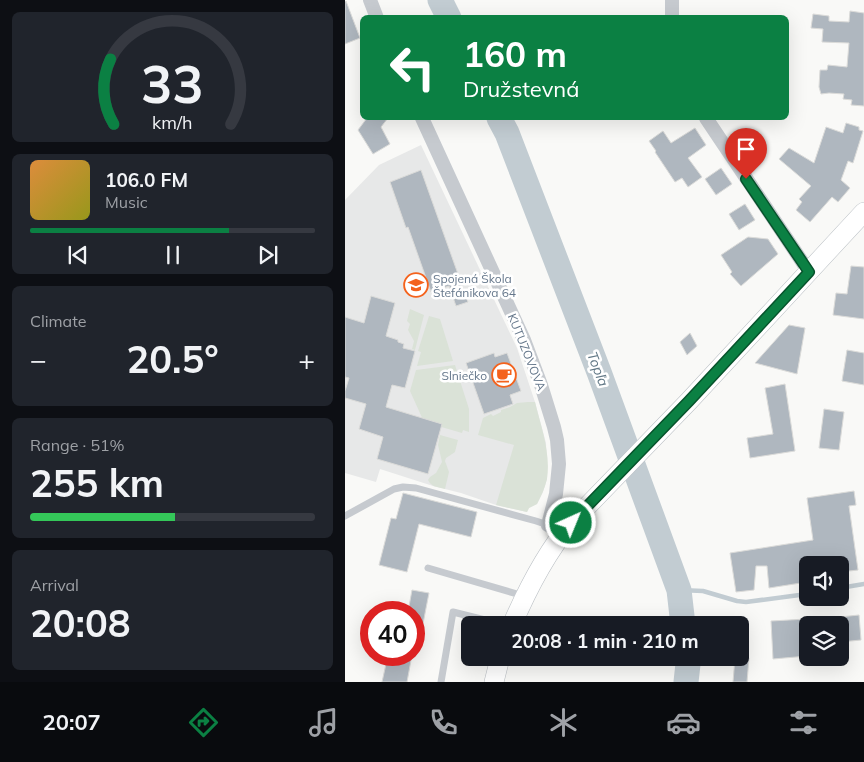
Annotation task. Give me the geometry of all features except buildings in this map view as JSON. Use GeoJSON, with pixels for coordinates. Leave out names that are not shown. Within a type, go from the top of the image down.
{"type":"FeatureCollection","features":[{"type":"Feature","properties":{"kind":"street"},"geometry":{"type":"LineString","coordinates":[[369,0],[376,15]]}},
{"type":"Feature","properties":{"kind":"street"},"geometry":{"type":"LineString","coordinates":[[672,0],[672,15]]}},
{"type":"Feature","properties":{"kind":"street","name":"KUTUZOVOVA"},"geometry":{"type":"LineString","coordinates":[[424,120],[523,340],[541,385],[557,440],[559,464],[556,494],[561,527]]}},
{"type":"Feature","properties":{"kind":"street"},"geometry":{"type":"LineString","coordinates":[[707,120],[809,272]]}},
{"type":"Feature","properties":{"kind":"street"},"geometry":{"type":"LineString","coordinates":[[515,616],[561,527],[689,401],[864,212]]}},
{"type":"Feature","properties":{"kind":"street"},"geometry":{"type":"LineString","coordinates":[[494,682],[498,666]]}},
{"type":"Feature","properties":{"kind":"lane"},"geometry":{"type":"LineString","coordinates":[[345,516],[394,489],[403,487],[416,488],[561,527]]}},
{"type":"Feature","properties":{"kind":"lane"},"geometry":{"type":"LineString","coordinates":[[428,568],[524,596]]}},
{"type":"Feature","properties":{"kind":"lane"},"geometry":{"type":"LineString","coordinates":[[441,682],[453,612],[469,616]]}},
{"type":"Feature","properties":{"kind":"shaded area","name":"Spojená Škola Štefánikova 64"},"geometry":{"type":"Polygon","coordinates":[[[421,145],[517,348],[535,402],[546,443],[547,479],[537,504],[529,508],[527,512],[496,505],[380,469],[376,482],[345,473],[345,200],[379,165],[421,145]]]}},
{"type":"Feature","properties":{"kind":"shaded area"},"geometry":{"type":"Polygon","coordinates":[[[410,309],[424,315],[415,350],[412,349],[414,341],[408,330],[410,324],[407,321],[410,309]]]}},
{"type":"Feature","properties":{"kind":"shaded area"},"geometry":{"type":"Polygon","coordinates":[[[429,316],[440,319],[453,361],[417,366],[421,352],[418,351],[429,316]]]}},
{"type":"Feature","properties":{"kind":"shaded area"},"geometry":{"type":"Polygon","coordinates":[[[455,365],[469,409],[469,432],[463,430],[462,433],[424,422],[410,391],[416,370],[455,365]]]}},
{"type":"Feature","properties":{"kind":"shaded area"},"geometry":{"type":"Polygon","coordinates":[[[535,402],[545,440],[548,469],[547,479],[540,498],[537,504],[529,508],[527,512],[496,505],[514,445],[478,435],[483,418],[491,414],[493,416],[517,403],[535,402]]]}},
{"type":"Feature","properties":{"kind":"shaded area"},"geometry":{"type":"Polygon","coordinates":[[[440,435],[458,440],[455,452],[446,458],[445,461],[449,472],[445,489],[433,485],[428,480],[436,473],[442,462],[438,445],[440,435]]]}},
{"type":"Feature","properties":{"kind":"waterway","name":"Topľa"},"geometry":{"type":"LineString","coordinates":[[440,0],[448,15]]}},
{"type":"Feature","properties":{"kind":"waterway","name":"Topľa"},"geometry":{"type":"LineString","coordinates":[[500,120],[507,133],[599,372],[679,590],[682,616]]}},
{"type":"Feature","properties":{"kind":"waterway"},"geometry":{"type":"LineString","coordinates":[[849,586],[864,584]]}},
{"type":"Feature","properties":{"kind":"waterway"},"geometry":{"type":"LineString","coordinates":[[679,590],[703,591],[746,602],[799,595]]}},
{"type":"Feature","properties":{"kind":"waterway","name":"Topľa"},"geometry":{"type":"LineString","coordinates":[[686,682],[688,666]]}},
{"type":"Feature","properties":{"kind":"place","name":"Spojená Škola Štefánikova 64"},"geometry":{"type":"Point","coordinates":[416,285]}},
{"type":"Feature","properties":{"kind":"place","name":"Slniečko"},"geometry":{"type":"Point","coordinates":[504,375]}},
{"type":"Feature","properties":{"kind":"route"},"geometry":{"type":"LineString","coordinates":[[571,523],[689,401],[809,272],[746,179]]}}]}
